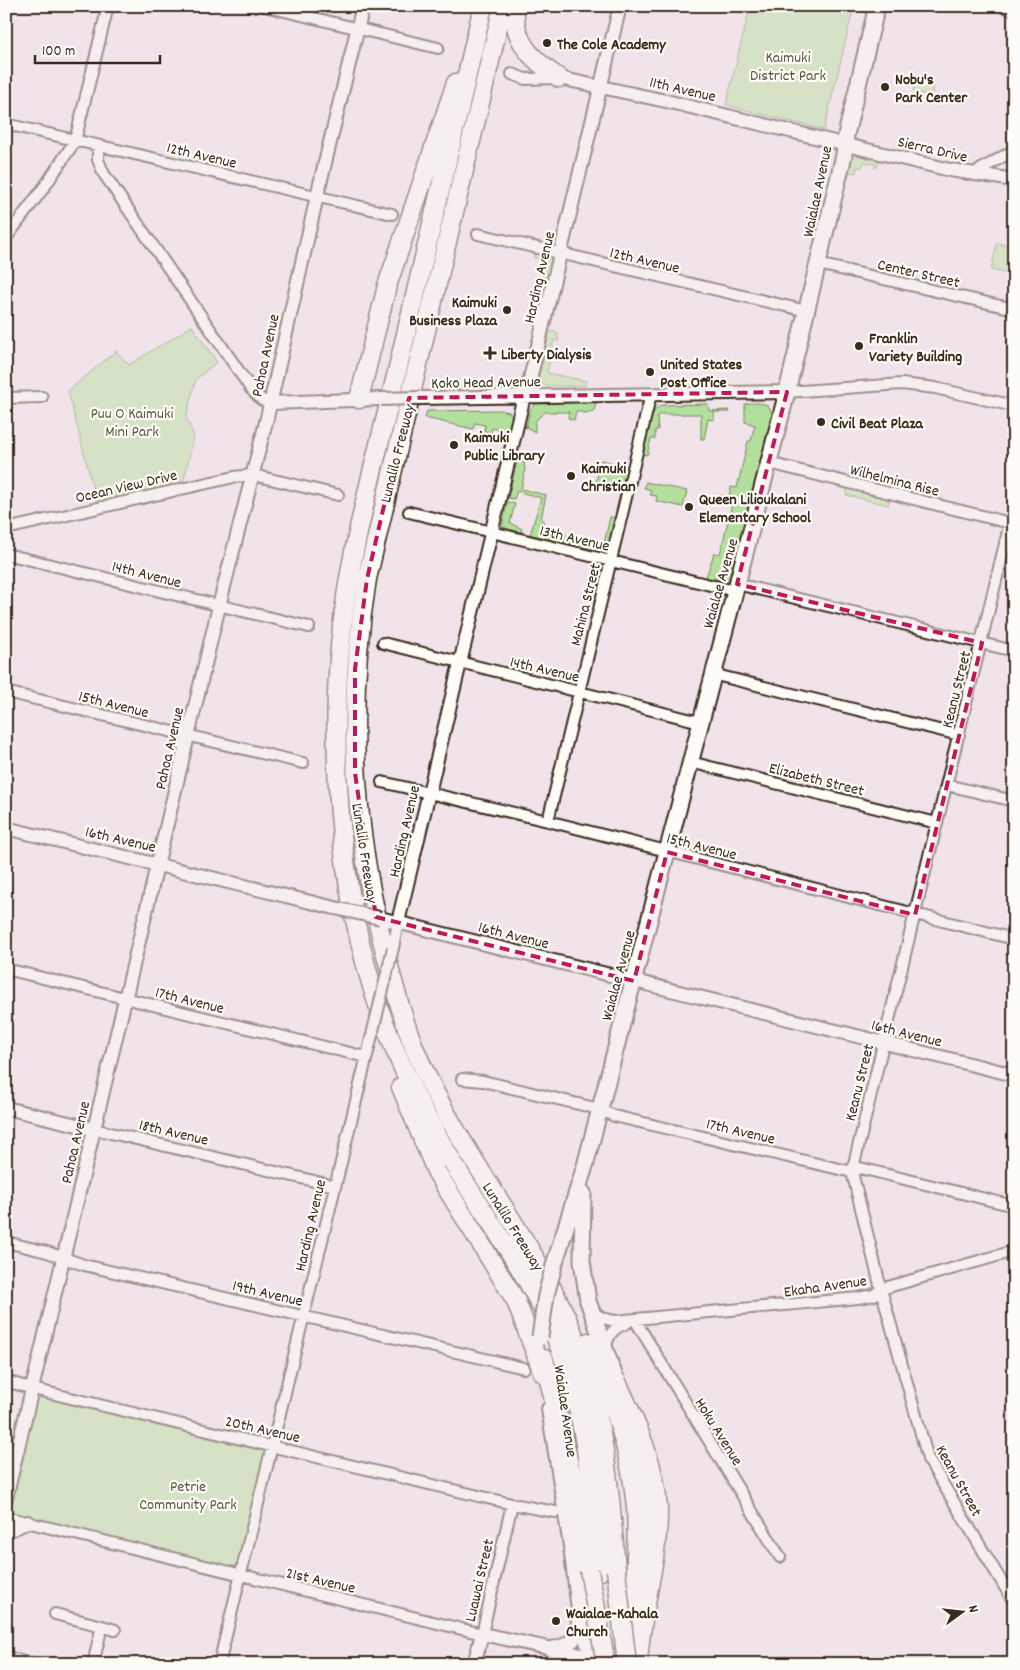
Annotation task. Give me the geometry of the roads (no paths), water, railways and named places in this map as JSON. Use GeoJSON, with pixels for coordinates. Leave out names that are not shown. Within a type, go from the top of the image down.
{"type":"FeatureCollection","features":[{"type":"Feature","properties":{"kind":"highway","name":"Lunalilo Freeway"},"geometry":{"type":"LineString","coordinates":[[503,6],[366,579],[355,670],[354,724],[359,823],[367,874],[379,930],[409,1035],[429,1082],[458,1137],[549,1283],[582,1355],[597,1406],[606,1456],[616,1570],[632,1661]]}},
{"type":"Feature","properties":{"kind":"highway"},"geometry":{"type":"LineString","coordinates":[[515,6],[516,30],[521,44],[534,60],[559,78]]}},
{"type":"Feature","properties":{"kind":"highway","name":"Lunalilo Freeway"},"geometry":{"type":"LineString","coordinates":[[482,7],[355,547],[341,636],[336,711],[339,802],[358,935],[383,1019],[413,1091],[452,1162],[534,1292],[565,1361],[579,1411],[588,1460],[600,1662]]}},
{"type":"Feature","properties":{"kind":"highway"},"geometry":{"type":"LineString","coordinates":[[359,399],[387,286],[482,7]]}},
{"type":"Feature","properties":{"kind":"highway"},"geometry":{"type":"LineString","coordinates":[[358,935],[382,1032],[412,1118],[436,1171],[516,1300],[543,1373]]}},
{"type":"Feature","properties":{"kind":"highway"},"geometry":{"type":"LineString","coordinates":[[496,1196],[534,1240],[546,1259],[570,1302],[613,1403],[626,1446],[636,1508],[634,1607]]}},
{"type":"Feature","properties":{"kind":"highway"},"geometry":{"type":"LineString","coordinates":[[540,1342],[559,1415],[594,1571]]}},
{"type":"Feature","properties":{"kind":"highway"},"geometry":{"type":"LineString","coordinates":[[616,1380],[635,1421],[654,1482],[658,1512],[654,1549],[632,1661]]}},
{"type":"Feature","properties":{"kind":"main road","name":"Waialae Avenue"},"geometry":{"type":"LineString","coordinates":[[600,1662],[579,1610],[571,1546],[543,1373],[540,1342],[546,1295],[585,1166],[712,674],[769,463],[818,264],[877,6]]}},
{"type":"Feature","properties":{"kind":"main road","name":"Waialae Avenue"},"geometry":{"type":"LineString","coordinates":[[585,1166],[581,1217],[582,1261],[591,1311],[635,1439],[646,1506],[646,1539],[634,1607],[632,1661]]}},
{"type":"Feature","properties":{"kind":"main road"},"geometry":{"type":"LineString","coordinates":[[551,1649],[566,1645],[577,1636],[579,1610]]}},
{"type":"Feature","properties":{"kind":"street"},"geometry":{"type":"LineString","coordinates":[[6,238],[45,186],[75,140],[108,6]]}},
{"type":"Feature","properties":{"kind":"street"},"geometry":{"type":"LineString","coordinates":[[264,6],[438,48]]}},
{"type":"Feature","properties":{"kind":"street","name":"Pahoa Avenue"},"geometry":{"type":"LineString","coordinates":[[6,1498],[124,998],[219,606],[253,475],[363,6]]}},
{"type":"Feature","properties":{"kind":"street","name":"Harding Avenue"},"geometry":{"type":"LineString","coordinates":[[219,1664],[393,948],[491,532],[524,396],[530,380],[620,6]]}},
{"type":"Feature","properties":{"kind":"street"},"geometry":{"type":"LineString","coordinates":[[1004,6],[1014,9]]}},
{"type":"Feature","properties":{"kind":"street","name":"11th Avenue"},"geometry":{"type":"LineString","coordinates":[[512,74],[525,79],[559,78],[601,86],[845,143]]}},
{"type":"Feature","properties":{"kind":"street","name":"12th Avenue"},"geometry":{"type":"LineString","coordinates":[[6,124],[392,214]]}},
{"type":"Feature","properties":{"kind":"street","name":"Sierra Drive"},"geometry":{"type":"LineString","coordinates":[[845,143],[973,174],[1014,180]]}},
{"type":"Feature","properties":{"kind":"street"},"geometry":{"type":"LineString","coordinates":[[98,146],[98,160],[104,174],[251,389],[256,395],[270,403]]}},
{"type":"Feature","properties":{"kind":"street"},"geometry":{"type":"LineString","coordinates":[[973,174],[1014,150]]}},
{"type":"Feature","properties":{"kind":"street","name":"12th Avenue"},"geometry":{"type":"LineString","coordinates":[[478,234],[560,255],[806,311]]}},
{"type":"Feature","properties":{"kind":"street","name":"Center Street"},"geometry":{"type":"LineString","coordinates":[[818,264],[1014,309]]}},
{"type":"Feature","properties":{"kind":"street","name":"Koko Head Avenue"},"geometry":{"type":"LineString","coordinates":[[270,403],[359,399],[787,392],[902,384],[935,388],[1014,406]]}},
{"type":"Feature","properties":{"kind":"street","name":"Mahina Street"},"geometry":{"type":"LineString","coordinates":[[548,821],[650,394]]}},
{"type":"Feature","properties":{"kind":"street"},"geometry":{"type":"LineString","coordinates":[[6,398],[42,397]]}},
{"type":"Feature","properties":{"kind":"street","name":"Wilhelmina Rise"},"geometry":{"type":"LineString","coordinates":[[769,463],[1012,524]]}},
{"type":"Feature","properties":{"kind":"street"},"geometry":{"type":"LineString","coordinates":[[253,475],[338,495]]}},
{"type":"Feature","properties":{"kind":"street","name":"Ocean View Drive"},"geometry":{"type":"LineString","coordinates":[[6,529],[206,482],[253,475]]}},
{"type":"Feature","properties":{"kind":"street","name":"13th Avenue"},"geometry":{"type":"LineString","coordinates":[[409,512],[610,560],[1014,651]]}},
{"type":"Feature","properties":{"kind":"street","name":"Keanu Street"},"geometry":{"type":"LineString","coordinates":[[1012,524],[852,1172],[881,1289],[928,1459],[1012,1599]]}},
{"type":"Feature","properties":{"kind":"street","name":"14th Avenue"},"geometry":{"type":"LineString","coordinates":[[6,554],[309,628]]}},
{"type":"Feature","properties":{"kind":"street","name":"14th Avenue"},"geometry":{"type":"LineString","coordinates":[[383,643],[700,722]]}},
{"type":"Feature","properties":{"kind":"street"},"geometry":{"type":"LineString","coordinates":[[712,674],[959,735]]}},
{"type":"Feature","properties":{"kind":"street","name":"15th Avenue"},"geometry":{"type":"LineString","coordinates":[[6,692],[303,763]]}},
{"type":"Feature","properties":{"kind":"street","name":"Elizabeth Street"},"geometry":{"type":"LineString","coordinates":[[690,762],[937,823]]}},
{"type":"Feature","properties":{"kind":"street","name":"15th Avenue"},"geometry":{"type":"LineString","coordinates":[[382,782],[548,821],[1014,939]]}},
{"type":"Feature","properties":{"kind":"street"},"geometry":{"type":"LineString","coordinates":[[947,785],[1014,801]]}},
{"type":"Feature","properties":{"kind":"street","name":"16th Avenue"},"geometry":{"type":"LineString","coordinates":[[6,828],[398,922],[1014,1076]]}},
{"type":"Feature","properties":{"kind":"street","name":"17th Avenue"},"geometry":{"type":"LineString","coordinates":[[6,969],[366,1057]]}},
{"type":"Feature","properties":{"kind":"street","name":"17th Avenue"},"geometry":{"type":"LineString","coordinates":[[462,1079],[483,1081],[599,1109],[614,1116],[852,1172],[860,1168],[1014,1206]]}},
{"type":"Feature","properties":{"kind":"street","name":"18th Avenue"},"geometry":{"type":"LineString","coordinates":[[6,1108],[335,1186]]}},
{"type":"Feature","properties":{"kind":"street","name":"19th Avenue"},"geometry":{"type":"LineString","coordinates":[[6,1242],[84,1264],[524,1368]]}},
{"type":"Feature","properties":{"kind":"street","name":"Ekaha Avenue"},"geometry":{"type":"LineString","coordinates":[[591,1311],[602,1318],[615,1321],[858,1298],[874,1295],[881,1289],[1014,1252]]}},
{"type":"Feature","properties":{"kind":"street","name":"Ekaha Avenue"},"geometry":{"type":"LineString","coordinates":[[604,1348],[616,1327],[635,1320]]}},
{"type":"Feature","properties":{"kind":"street","name":"Hoku Avenue"},"geometry":{"type":"LineString","coordinates":[[635,1320],[780,1557]]}},
{"type":"Feature","properties":{"kind":"street","name":"20th Avenue"},"geometry":{"type":"LineString","coordinates":[[6,1381],[512,1504],[555,1512]]}},
{"type":"Feature","properties":{"kind":"street","name":"Luawai Street"},"geometry":{"type":"LineString","coordinates":[[474,1664],[512,1504]]}},
{"type":"Feature","properties":{"kind":"street","name":"21st Avenue"},"geometry":{"type":"LineString","coordinates":[[6,1517],[240,1576],[600,1662],[632,1661]]}},
{"type":"Feature","properties":{"kind":"street"},"geometry":{"type":"LineString","coordinates":[[6,1532],[28,1522]]}},
{"type":"Feature","properties":{"kind":"street"},"geometry":{"type":"LineString","coordinates":[[54,1614],[115,1630]]}},
{"type":"Feature","properties":{"kind":"street"},"geometry":{"type":"LineString","coordinates":[[93,1664],[102,1626]]}},
{"type":"Feature","properties":{"kind":"street"},"geometry":{"type":"LineString","coordinates":[[6,1657],[36,1664]]}},
{"type":"Feature","properties":{"kind":"place","name":"The Cole Academy"},"geometry":{"type":"Point","coordinates":[547,43]}},
{"type":"Feature","properties":{"kind":"place","name":"Nobu's Park Center"},"geometry":{"type":"Point","coordinates":[885,87]}},
{"type":"Feature","properties":{"kind":"place","name":"Kaimuki Business Plaza"},"geometry":{"type":"Point","coordinates":[507,310]}},
{"type":"Feature","properties":{"kind":"place","name":"Franklin Variety Building"},"geometry":{"type":"Point","coordinates":[859,346]}},
{"type":"Feature","properties":{"kind":"place","name":"Liberty Dialysis"},"geometry":{"type":"Point","coordinates":[490,353]}},
{"type":"Feature","properties":{"kind":"place","name":"United States Post Office"},"geometry":{"type":"Point","coordinates":[650,372]}},
{"type":"Feature","properties":{"kind":"place","name":"Civil Beat Plaza"},"geometry":{"type":"Point","coordinates":[821,422]}},
{"type":"Feature","properties":{"kind":"place","name":"Kaimuki Public Library"},"geometry":{"type":"Point","coordinates":[454,445]}},
{"type":"Feature","properties":{"kind":"place","name":"Kaimuki Christian"},"geometry":{"type":"Point","coordinates":[571,476]}},
{"type":"Feature","properties":{"kind":"place","name":"Queen Lilioukalani Elementary School"},"geometry":{"type":"Point","coordinates":[689,507]}},
{"type":"Feature","properties":{"kind":"place","name":"Waialae-Kahala Church"},"geometry":{"type":"Point","coordinates":[556,1621]}},
{"type":"Feature","properties":{"kind":"park label","name":"Kaimuki District Park"},"geometry":{"type":"Point","coordinates":[788,65]}},
{"type":"Feature","properties":{"kind":"park label","name":"Puu O Kaimuki Mini Park"},"geometry":{"type":"Point","coordinates":[132,421]}},
{"type":"Feature","properties":{"kind":"park label","name":"Petrie Community Park"},"geometry":{"type":"Point","coordinates":[188,1494]}}]}
